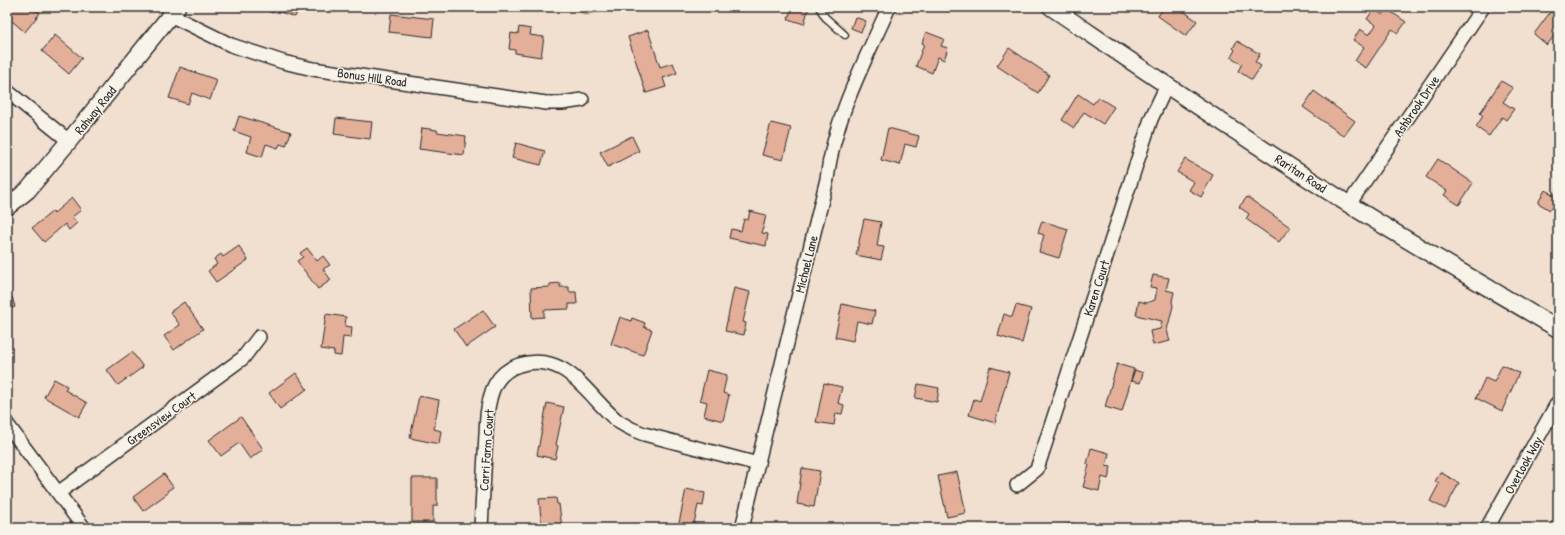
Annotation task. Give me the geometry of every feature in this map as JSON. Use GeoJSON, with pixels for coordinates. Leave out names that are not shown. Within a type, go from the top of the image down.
{"type":"FeatureCollection","features":[{"type":"Feature","properties":{"kind":"street","name":"Michael Lane"},"geometry":{"type":"LineString","coordinates":[[742,528],[825,187],[830,155],[837,128],[889,7]]}},
{"type":"Feature","properties":{"kind":"street","name":"Raritan Road"},"geometry":{"type":"LineString","coordinates":[[1051,7],[1349,204],[1558,328]]}},
{"type":"Feature","properties":{"kind":"street","name":"Ashbrook Drive"},"geometry":{"type":"LineString","coordinates":[[1349,204],[1483,7]]}},
{"type":"Feature","properties":{"kind":"street","name":"Bonus Hill Road"},"geometry":{"type":"LineString","coordinates":[[174,11],[231,45],[282,62],[313,69],[546,103],[562,103],[582,100]]}},
{"type":"Feature","properties":{"kind":"street","name":"Rahway Road"},"geometry":{"type":"LineString","coordinates":[[7,207],[28,190],[174,11]]}},
{"type":"Feature","properties":{"kind":"street","name":"Karen Court"},"geometry":{"type":"LineString","coordinates":[[1017,485],[1037,469],[1151,119],[1167,85]]}},
{"type":"Feature","properties":{"kind":"street"},"geometry":{"type":"LineString","coordinates":[[7,91],[69,141]]}},
{"type":"Feature","properties":{"kind":"street","name":"Greensview Court"},"geometry":{"type":"LineString","coordinates":[[58,493],[244,358],[259,337]]}},
{"type":"Feature","properties":{"kind":"street","name":"Carri Farm Court"},"geometry":{"type":"LineString","coordinates":[[481,528],[486,415],[490,397],[495,384],[502,375],[511,368],[524,364],[534,362],[546,363],[570,374],[582,383],[619,421],[631,429],[644,434],[758,464]]}},
{"type":"Feature","properties":{"kind":"street","name":"Overlook Way"},"geometry":{"type":"LineString","coordinates":[[1487,528],[1558,402]]}},
{"type":"Feature","properties":{"kind":"street"},"geometry":{"type":"LineString","coordinates":[[7,424],[84,528]]}},
{"type":"Feature","properties":{"kind":"lane"},"geometry":{"type":"LineString","coordinates":[[820,7],[825,17],[845,35]]}},
{"type":"Feature","properties":{"kind":"green space"},"geometry":{"type":"Polygon","coordinates":[[[572,7],[609,7],[609,8],[586,15],[572,7]]]}},
{"type":"Feature","properties":{"kind":"building"},"geometry":{"type":"Polygon","coordinates":[[[7,7],[32,7],[40,13],[25,32],[7,17],[7,7]]]}},
{"type":"Feature","properties":{"kind":"building"},"geometry":{"type":"Polygon","coordinates":[[[299,7],[295,17],[274,10],[273,13],[260,8],[299,7]]]}},
{"type":"Feature","properties":{"kind":"building"},"geometry":{"type":"Polygon","coordinates":[[[792,7],[809,7],[804,24],[788,19],[792,7]]]}},
{"type":"Feature","properties":{"kind":"building"},"geometry":{"type":"Polygon","coordinates":[[[1164,7],[1178,7],[1197,21],[1186,36],[1158,16],[1164,7]]]}},
{"type":"Feature","properties":{"kind":"building"},"geometry":{"type":"Polygon","coordinates":[[[1554,7],[1558,10],[1558,31],[1547,45],[1534,34],[1554,7]]]}},
{"type":"Feature","properties":{"kind":"building"},"geometry":{"type":"Polygon","coordinates":[[[1374,9],[1383,15],[1387,9],[1406,22],[1398,33],[1392,29],[1366,68],[1355,61],[1364,47],[1353,40],[1360,29],[1369,35],[1376,25],[1367,19],[1374,9]]]}},
{"type":"Feature","properties":{"kind":"building"},"geometry":{"type":"Polygon","coordinates":[[[391,14],[434,19],[432,37],[389,32],[391,14]]]}},
{"type":"Feature","properties":{"kind":"building"},"geometry":{"type":"Polygon","coordinates":[[[855,17],[866,21],[861,32],[851,28],[855,17]]]}},
{"type":"Feature","properties":{"kind":"building"},"geometry":{"type":"Polygon","coordinates":[[[519,27],[531,29],[530,35],[544,37],[541,57],[515,53],[515,50],[509,49],[511,33],[518,34],[519,27]]]}},
{"type":"Feature","properties":{"kind":"building"},"geometry":{"type":"Polygon","coordinates":[[[648,30],[660,67],[673,63],[677,73],[663,78],[666,87],[646,93],[628,37],[648,30]]]}},
{"type":"Feature","properties":{"kind":"building"},"geometry":{"type":"Polygon","coordinates":[[[926,32],[944,39],[941,46],[948,48],[944,60],[938,57],[932,73],[916,66],[924,44],[922,43],[926,32]]]}},
{"type":"Feature","properties":{"kind":"building"},"geometry":{"type":"Polygon","coordinates":[[[55,35],[82,58],[69,74],[42,51],[55,35]]]}},
{"type":"Feature","properties":{"kind":"building"},"geometry":{"type":"Polygon","coordinates":[[[1237,41],[1260,54],[1255,62],[1261,66],[1252,80],[1238,71],[1242,64],[1231,57],[1235,50],[1233,48],[1237,41]]]}},
{"type":"Feature","properties":{"kind":"building"},"geometry":{"type":"Polygon","coordinates":[[[1009,48],[1049,75],[1038,93],[997,66],[1009,48]]]}},
{"type":"Feature","properties":{"kind":"building"},"geometry":{"type":"Polygon","coordinates":[[[180,67],[217,80],[210,100],[192,93],[188,104],[169,98],[180,67]]]}},
{"type":"Feature","properties":{"kind":"building"},"geometry":{"type":"Polygon","coordinates":[[[1501,81],[1513,88],[1503,102],[1514,109],[1506,120],[1502,117],[1489,136],[1476,127],[1483,116],[1480,113],[1501,81]]]}},
{"type":"Feature","properties":{"kind":"building"},"geometry":{"type":"Polygon","coordinates":[[[1314,91],[1355,121],[1344,136],[1303,107],[1314,91]]]}},
{"type":"Feature","properties":{"kind":"building"},"geometry":{"type":"Polygon","coordinates":[[[1078,94],[1093,104],[1098,97],[1114,107],[1103,124],[1084,112],[1074,128],[1062,120],[1078,94]]]}},
{"type":"Feature","properties":{"kind":"building"},"geometry":{"type":"Polygon","coordinates":[[[239,116],[291,132],[286,146],[280,144],[278,148],[266,144],[262,157],[247,152],[251,137],[234,131],[239,116]]]}},
{"type":"Feature","properties":{"kind":"building"},"geometry":{"type":"Polygon","coordinates":[[[336,118],[372,122],[370,139],[334,134],[336,118]]]}},
{"type":"Feature","properties":{"kind":"building"},"geometry":{"type":"Polygon","coordinates":[[[771,123],[791,128],[783,160],[762,155],[771,123]]]}},
{"type":"Feature","properties":{"kind":"building"},"geometry":{"type":"Polygon","coordinates":[[[422,128],[437,130],[437,132],[466,136],[464,155],[419,149],[422,128]]]}},
{"type":"Feature","properties":{"kind":"building"},"geometry":{"type":"Polygon","coordinates":[[[888,128],[919,136],[916,147],[905,144],[900,165],[881,160],[888,128]]]}},
{"type":"Feature","properties":{"kind":"building"},"geometry":{"type":"Polygon","coordinates":[[[632,136],[639,151],[608,167],[600,152],[632,136]]]}},
{"type":"Feature","properties":{"kind":"building"},"geometry":{"type":"Polygon","coordinates":[[[516,143],[545,151],[541,165],[512,158],[516,143]]]}},
{"type":"Feature","properties":{"kind":"building"},"geometry":{"type":"Polygon","coordinates":[[[1185,159],[1213,175],[1201,197],[1189,190],[1194,182],[1177,172],[1185,159]]]}},
{"type":"Feature","properties":{"kind":"building"},"geometry":{"type":"Polygon","coordinates":[[[1438,159],[1473,183],[1459,205],[1444,195],[1447,191],[1426,177],[1438,159]]]}},
{"type":"Feature","properties":{"kind":"building"},"geometry":{"type":"Polygon","coordinates":[[[1558,188],[1558,212],[1551,208],[1550,210],[1538,203],[1545,190],[1554,195],[1558,188]]]}},
{"type":"Feature","properties":{"kind":"building"},"geometry":{"type":"Polygon","coordinates":[[[1247,197],[1290,227],[1279,242],[1246,219],[1249,214],[1239,207],[1247,197]]]}},
{"type":"Feature","properties":{"kind":"building"},"geometry":{"type":"Polygon","coordinates":[[[72,198],[81,210],[72,217],[77,223],[69,230],[65,224],[44,242],[32,228],[72,198]]]}},
{"type":"Feature","properties":{"kind":"building"},"geometry":{"type":"Polygon","coordinates":[[[750,211],[766,215],[762,233],[768,234],[766,246],[729,238],[731,229],[741,231],[744,219],[748,220],[750,211]]]}},
{"type":"Feature","properties":{"kind":"building"},"geometry":{"type":"Polygon","coordinates":[[[864,219],[881,222],[877,246],[884,247],[881,260],[856,255],[864,219]]]}},
{"type":"Feature","properties":{"kind":"building"},"geometry":{"type":"Polygon","coordinates":[[[1042,221],[1068,229],[1059,258],[1039,252],[1044,235],[1038,233],[1042,221]]]}},
{"type":"Feature","properties":{"kind":"building"},"geometry":{"type":"Polygon","coordinates":[[[239,246],[248,260],[216,282],[208,271],[217,264],[214,259],[221,254],[223,257],[239,246]]]}},
{"type":"Feature","properties":{"kind":"building"},"geometry":{"type":"Polygon","coordinates":[[[307,248],[317,261],[323,256],[330,265],[323,269],[331,280],[318,289],[297,261],[303,257],[300,253],[307,248]]]}},
{"type":"Feature","properties":{"kind":"building"},"geometry":{"type":"Polygon","coordinates":[[[1153,275],[1169,278],[1166,290],[1174,292],[1172,301],[1173,306],[1167,330],[1170,341],[1153,345],[1150,331],[1160,329],[1162,321],[1136,315],[1139,301],[1146,303],[1155,300],[1157,288],[1150,287],[1153,275]]]}},
{"type":"Feature","properties":{"kind":"building"},"geometry":{"type":"Polygon","coordinates":[[[560,283],[560,287],[569,287],[569,292],[576,292],[577,304],[569,304],[569,309],[544,310],[544,317],[532,318],[531,288],[550,287],[550,284],[560,283]]]}},
{"type":"Feature","properties":{"kind":"building"},"geometry":{"type":"Polygon","coordinates":[[[734,288],[750,292],[743,322],[746,323],[744,335],[725,331],[734,288]]]}},
{"type":"Feature","properties":{"kind":"building"},"geometry":{"type":"Polygon","coordinates":[[[12,297],[15,307],[7,310],[7,299],[12,297]]]}},
{"type":"Feature","properties":{"kind":"building"},"geometry":{"type":"Polygon","coordinates":[[[184,302],[203,329],[174,350],[164,336],[180,325],[170,312],[184,302]]]}},
{"type":"Feature","properties":{"kind":"building"},"geometry":{"type":"Polygon","coordinates":[[[842,304],[875,311],[872,324],[857,321],[853,341],[835,337],[842,304]]]}},
{"type":"Feature","properties":{"kind":"building"},"geometry":{"type":"Polygon","coordinates":[[[1016,305],[1031,309],[1022,343],[998,336],[1004,314],[1012,317],[1016,305]]]}},
{"type":"Feature","properties":{"kind":"building"},"geometry":{"type":"Polygon","coordinates":[[[483,310],[495,327],[466,347],[454,329],[483,310]]]}},
{"type":"Feature","properties":{"kind":"building"},"geometry":{"type":"Polygon","coordinates":[[[326,314],[346,317],[345,326],[352,327],[351,338],[343,337],[341,356],[334,355],[334,351],[321,349],[326,314]]]}},
{"type":"Feature","properties":{"kind":"building"},"geometry":{"type":"Polygon","coordinates":[[[620,317],[631,321],[632,318],[645,323],[644,327],[652,330],[643,355],[611,344],[620,317]]]}},
{"type":"Feature","properties":{"kind":"building"},"geometry":{"type":"Polygon","coordinates":[[[132,352],[143,367],[118,385],[107,370],[132,352]]]}},
{"type":"Feature","properties":{"kind":"building"},"geometry":{"type":"Polygon","coordinates":[[[1117,364],[1134,369],[1122,412],[1105,407],[1117,364]]]}},
{"type":"Feature","properties":{"kind":"building"},"geometry":{"type":"Polygon","coordinates":[[[1502,365],[1519,373],[1502,411],[1476,398],[1485,378],[1494,382],[1502,365]]]}},
{"type":"Feature","properties":{"kind":"building"},"geometry":{"type":"Polygon","coordinates":[[[990,367],[1009,372],[995,423],[969,415],[974,399],[980,401],[990,367]]]}},
{"type":"Feature","properties":{"kind":"building"},"geometry":{"type":"Polygon","coordinates":[[[707,370],[727,375],[723,393],[729,395],[723,421],[704,416],[707,402],[700,400],[707,370]]]}},
{"type":"Feature","properties":{"kind":"building"},"geometry":{"type":"Polygon","coordinates":[[[1135,370],[1143,373],[1140,383],[1131,381],[1135,370]]]}},
{"type":"Feature","properties":{"kind":"building"},"geometry":{"type":"Polygon","coordinates":[[[296,373],[307,389],[280,409],[269,393],[296,373]]]}},
{"type":"Feature","properties":{"kind":"building"},"geometry":{"type":"Polygon","coordinates":[[[54,379],[67,386],[65,390],[87,403],[79,417],[44,397],[54,379]]]}},
{"type":"Feature","properties":{"kind":"building"},"geometry":{"type":"Polygon","coordinates":[[[824,383],[842,387],[838,403],[844,405],[842,414],[836,413],[834,425],[816,422],[824,383]]]}},
{"type":"Feature","properties":{"kind":"building"},"geometry":{"type":"Polygon","coordinates":[[[918,384],[939,388],[937,402],[915,398],[918,384]]]}},
{"type":"Feature","properties":{"kind":"building"},"geometry":{"type":"Polygon","coordinates":[[[419,396],[439,400],[434,429],[441,431],[439,444],[410,438],[419,396]]]}},
{"type":"Feature","properties":{"kind":"building"},"geometry":{"type":"Polygon","coordinates":[[[547,403],[564,407],[556,445],[558,446],[555,459],[537,455],[547,403]]]}},
{"type":"Feature","properties":{"kind":"building"},"geometry":{"type":"Polygon","coordinates":[[[241,417],[263,449],[250,459],[239,443],[221,456],[209,440],[241,417]]]}},
{"type":"Feature","properties":{"kind":"building"},"geometry":{"type":"Polygon","coordinates":[[[1091,448],[1109,453],[1106,466],[1111,467],[1108,479],[1102,477],[1099,491],[1083,487],[1089,465],[1087,464],[1091,448]]]}},
{"type":"Feature","properties":{"kind":"building"},"geometry":{"type":"Polygon","coordinates":[[[802,468],[820,471],[814,507],[797,504],[802,468]]]}},
{"type":"Feature","properties":{"kind":"building"},"geometry":{"type":"Polygon","coordinates":[[[957,472],[966,513],[947,517],[938,476],[957,472]]]}},
{"type":"Feature","properties":{"kind":"building"},"geometry":{"type":"Polygon","coordinates":[[[1440,472],[1459,483],[1445,509],[1430,501],[1439,484],[1435,482],[1440,472]]]}},
{"type":"Feature","properties":{"kind":"building"},"geometry":{"type":"Polygon","coordinates":[[[164,474],[173,487],[167,491],[168,493],[143,511],[133,497],[164,474]]]}},
{"type":"Feature","properties":{"kind":"building"},"geometry":{"type":"Polygon","coordinates":[[[412,478],[437,478],[437,506],[433,506],[433,522],[412,522],[412,478]]]}},
{"type":"Feature","properties":{"kind":"building"},"geometry":{"type":"Polygon","coordinates":[[[686,489],[705,493],[703,506],[698,505],[693,528],[678,528],[686,489]]]}},
{"type":"Feature","properties":{"kind":"building"},"geometry":{"type":"Polygon","coordinates":[[[556,498],[557,504],[559,504],[562,528],[542,528],[539,499],[556,498]]]}},
{"type":"Feature","properties":{"kind":"building"},"geometry":{"type":"Polygon","coordinates":[[[1072,523],[1082,528],[1056,528],[1072,523]]]}}]}
